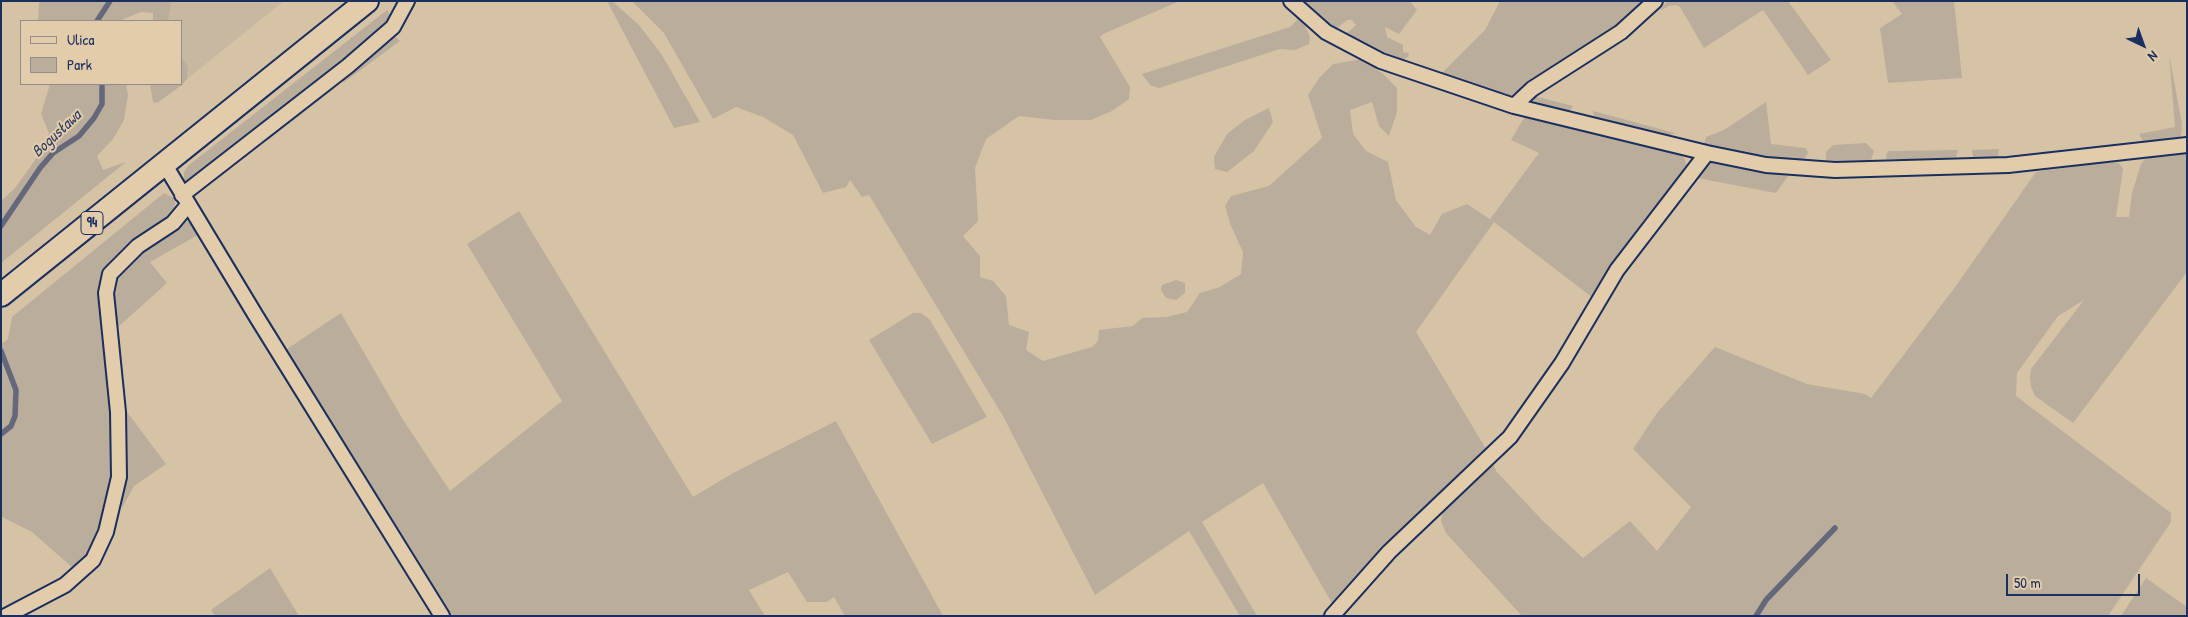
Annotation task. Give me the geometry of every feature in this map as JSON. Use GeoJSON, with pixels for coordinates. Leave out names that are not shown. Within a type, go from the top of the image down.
{"type":"FeatureCollection","features":[{"type":"Feature","properties":{"kind":"main road","name":"94"},"geometry":{"type":"LineString","coordinates":[[1,295],[367,1]]}},
{"type":"Feature","properties":{"kind":"street"},"geometry":{"type":"LineString","coordinates":[[6,616],[65,585],[92,560],[109,524],[119,477],[118,412],[106,292],[110,274],[138,246],[174,223],[185,200],[393,28],[407,1]]}},
{"type":"Feature","properties":{"kind":"street"},"geometry":{"type":"LineString","coordinates":[[1291,1],[1326,32],[1381,61],[1514,106],[1707,153],[1766,165],[1835,170],[2008,165],[2187,145]]}},
{"type":"Feature","properties":{"kind":"street"},"geometry":{"type":"LineString","coordinates":[[1514,106],[1532,88],[1621,32],[1655,1]]}},
{"type":"Feature","properties":{"kind":"street"},"geometry":{"type":"LineString","coordinates":[[1332,616],[1389,552],[1510,437],[1562,363],[1617,270],[1707,153]]}},
{"type":"Feature","properties":{"kind":"street"},"geometry":{"type":"LineString","coordinates":[[165,165],[442,616]]}},
{"type":"Feature","properties":{"kind":"shaded area"},"geometry":{"type":"Polygon","coordinates":[[[154,1],[284,1],[187,79],[188,67],[182,58],[182,20],[159,20],[154,1]]]}},
{"type":"Feature","properties":{"kind":"green space"},"geometry":{"type":"Polygon","coordinates":[[[41,1],[171,1],[168,20],[153,20],[153,13],[141,12],[121,20],[38,20],[39,3],[41,1]]]}},
{"type":"Feature","properties":{"kind":"green space"},"geometry":{"type":"Polygon","coordinates":[[[607,1],[612,1],[639,25],[662,55],[700,122],[674,128],[607,1]]]}},
{"type":"Feature","properties":{"kind":"green space"},"geometry":{"type":"Polygon","coordinates":[[[632,1],[1180,1],[1103,34],[1100,37],[1130,87],[1129,99],[1112,111],[1091,120],[1055,120],[1019,116],[986,139],[975,168],[978,221],[963,236],[980,256],[980,277],[993,281],[1006,296],[1009,325],[1029,332],[1026,350],[1043,361],[1092,347],[1098,341],[1099,330],[1133,326],[1142,318],[1166,317],[1187,312],[1200,293],[1220,287],[1241,274],[1243,252],[1231,226],[1225,206],[1231,196],[1269,186],[1322,138],[1308,95],[1320,77],[1333,64],[1362,59],[1382,73],[1397,88],[1397,112],[1389,136],[1379,126],[1372,102],[1350,110],[1353,134],[1366,151],[1388,162],[1396,200],[1416,227],[1430,235],[1442,214],[1467,204],[1490,219],[1539,153],[1511,140],[1524,118],[1535,118],[1679,154],[1684,158],[1687,166],[1682,179],[1593,298],[1494,222],[1416,332],[1489,454],[1333,605],[1263,483],[1202,522],[1257,616],[1240,616],[1189,531],[1095,595],[1003,416],[869,195],[862,197],[850,180],[846,187],[823,193],[793,135],[763,117],[736,107],[713,119],[664,33],[632,1]]]}},
{"type":"Feature","properties":{"kind":"green space"},"geometry":{"type":"Polygon","coordinates":[[[1301,1],[1410,1],[1417,10],[1399,34],[1385,27],[1387,37],[1403,45],[1403,52],[1409,53],[1408,57],[1403,60],[1393,58],[1353,39],[1346,34],[1356,25],[1352,20],[1347,20],[1336,29],[1312,12],[1301,1]]]}},
{"type":"Feature","properties":{"kind":"green space"},"geometry":{"type":"Polygon","coordinates":[[[1500,1],[1649,1],[1644,8],[1510,96],[1446,77],[1442,73],[1485,30],[1500,1]]]}},
{"type":"Feature","properties":{"kind":"green space"},"geometry":{"type":"Polygon","coordinates":[[[1667,1],[1788,1],[1831,60],[1808,75],[1763,10],[1704,48],[1680,7],[1676,5],[1669,6],[1660,11],[1667,1]]]}},
{"type":"Feature","properties":{"kind":"green space"},"geometry":{"type":"Polygon","coordinates":[[[1892,1],[1954,1],[1962,78],[1888,83],[1880,28],[1902,14],[1892,1]]]}},
{"type":"Feature","properties":{"kind":"green space"},"geometry":{"type":"Polygon","coordinates":[[[387,10],[392,17],[390,24],[212,166],[184,182],[184,172],[189,165],[387,10]]]}},
{"type":"Feature","properties":{"kind":"green space"},"geometry":{"type":"Polygon","coordinates":[[[1298,19],[1305,25],[1310,37],[1309,44],[1295,50],[1280,49],[1159,88],[1150,85],[1142,74],[1290,27],[1298,19]]]}},
{"type":"Feature","properties":{"kind":"green space"},"geometry":{"type":"Polygon","coordinates":[[[390,37],[395,37],[400,41],[343,83],[343,77],[390,37]]]}},
{"type":"Feature","properties":{"kind":"green space"},"geometry":{"type":"Polygon","coordinates":[[[2169,54],[2182,124],[2181,136],[2177,139],[2143,141],[2139,134],[2175,127],[2169,54]]]}},
{"type":"Feature","properties":{"kind":"green space"},"geometry":{"type":"Polygon","coordinates":[[[182,58],[188,67],[187,79],[182,85],[182,58]]]}},
{"type":"Feature","properties":{"kind":"green space"},"geometry":{"type":"Polygon","coordinates":[[[50,85],[126,85],[128,95],[124,120],[113,139],[97,156],[103,170],[126,162],[1,263],[1,201],[15,188],[38,156],[49,133],[41,114],[50,85]]]}},
{"type":"Feature","properties":{"kind":"green space"},"geometry":{"type":"Polygon","coordinates":[[[150,85],[182,85],[157,103],[153,102],[150,85]]]}},
{"type":"Feature","properties":{"kind":"green space"},"geometry":{"type":"Polygon","coordinates":[[[331,87],[335,88],[268,140],[271,133],[331,87]]]}},
{"type":"Feature","properties":{"kind":"green space"},"geometry":{"type":"Polygon","coordinates":[[[1534,96],[1573,106],[1568,113],[1534,103],[1534,96]]]}},
{"type":"Feature","properties":{"kind":"green space"},"geometry":{"type":"Polygon","coordinates":[[[1766,102],[1771,144],[1806,148],[1808,153],[1805,158],[1798,160],[1745,155],[1704,144],[1706,137],[1724,130],[1766,102]]]}},
{"type":"Feature","properties":{"kind":"green space"},"geometry":{"type":"Polygon","coordinates":[[[1269,108],[1273,122],[1254,151],[1227,172],[1215,169],[1214,157],[1227,134],[1245,120],[1269,108]]]}},
{"type":"Feature","properties":{"kind":"green space"},"geometry":{"type":"Polygon","coordinates":[[[1593,111],[1675,133],[1669,135],[1594,118],[1593,111]]]}},
{"type":"Feature","properties":{"kind":"green space"},"geometry":{"type":"Polygon","coordinates":[[[1866,143],[1874,151],[1871,160],[1831,162],[1826,159],[1826,152],[1833,145],[1866,143]]]}},
{"type":"Feature","properties":{"kind":"green space"},"geometry":{"type":"Polygon","coordinates":[[[1999,149],[1998,157],[1973,158],[1972,150],[1999,149]]]}},
{"type":"Feature","properties":{"kind":"green space"},"geometry":{"type":"Polygon","coordinates":[[[1958,150],[1956,157],[1886,159],[1888,151],[1958,150]]]}},
{"type":"Feature","properties":{"kind":"green space"},"geometry":{"type":"Polygon","coordinates":[[[2169,152],[2187,153],[2187,272],[2073,423],[2035,396],[2030,378],[2031,369],[2084,300],[2058,316],[2017,373],[2016,396],[2171,513],[2171,522],[2108,616],[1522,616],[1446,533],[1441,521],[1443,510],[1448,502],[1494,465],[1496,471],[1543,521],[1583,558],[1630,521],[1657,551],[1691,507],[1633,449],[1657,413],[1715,347],[1807,384],[1865,394],[1871,398],[1958,283],[2036,172],[2106,162],[2119,163],[2123,169],[2116,217],[2129,217],[2132,193],[2141,164],[2145,159],[2154,154],[2169,152]]]}},
{"type":"Feature","properties":{"kind":"green space"},"geometry":{"type":"Polygon","coordinates":[[[1713,161],[1788,176],[1776,193],[1697,178],[1707,164],[1713,161]]]}},
{"type":"Feature","properties":{"kind":"green space"},"geometry":{"type":"Polygon","coordinates":[[[164,193],[174,198],[175,204],[172,214],[119,255],[109,265],[102,278],[100,306],[105,334],[114,459],[109,490],[98,532],[89,551],[74,569],[32,532],[2,517],[1,520],[1,344],[8,339],[12,317],[164,193]]]}},
{"type":"Feature","properties":{"kind":"green space"},"geometry":{"type":"Polygon","coordinates":[[[519,211],[693,497],[735,472],[836,421],[943,616],[845,616],[834,597],[827,602],[807,602],[788,572],[749,590],[765,616],[447,616],[284,351],[341,313],[402,418],[450,491],[562,401],[467,244],[519,211]]]}},
{"type":"Feature","properties":{"kind":"green space"},"geometry":{"type":"Polygon","coordinates":[[[187,221],[191,223],[198,235],[150,262],[167,283],[117,328],[113,291],[116,277],[130,261],[187,221]]]}},
{"type":"Feature","properties":{"kind":"green space"},"geometry":{"type":"Polygon","coordinates":[[[1176,280],[1185,283],[1185,293],[1176,300],[1166,298],[1161,290],[1162,285],[1176,280]]]}},
{"type":"Feature","properties":{"kind":"green space"},"geometry":{"type":"Polygon","coordinates":[[[913,313],[921,313],[930,320],[987,417],[932,444],[869,340],[913,313]]]}},
{"type":"Feature","properties":{"kind":"green space"},"geometry":{"type":"Polygon","coordinates":[[[124,408],[166,464],[134,486],[122,508],[124,408]]]}},
{"type":"Feature","properties":{"kind":"green space"},"geometry":{"type":"Polygon","coordinates":[[[270,568],[299,616],[215,616],[211,610],[270,568]]]}},
{"type":"Feature","properties":{"kind":"green space"},"geometry":{"type":"Polygon","coordinates":[[[2146,578],[2187,607],[2187,616],[2121,616],[2146,578]]]}},
{"type":"Feature","properties":{"kind":"waterway","name":"Bogusława"},"geometry":{"type":"LineString","coordinates":[[98,20],[110,1]]}},
{"type":"Feature","properties":{"kind":"waterway","name":"Bogusława"},"geometry":{"type":"LineString","coordinates":[[1,226],[40,168],[53,153],[79,136],[94,118],[102,104],[102,85]]}},
{"type":"Feature","properties":{"kind":"waterway","name":"Bogusława"},"geometry":{"type":"LineString","coordinates":[[1,351],[16,390],[15,416],[11,426],[1,434]]}},
{"type":"Feature","properties":{"kind":"waterway"},"geometry":{"type":"LineString","coordinates":[[1756,616],[1766,600],[1835,528]]}}]}
